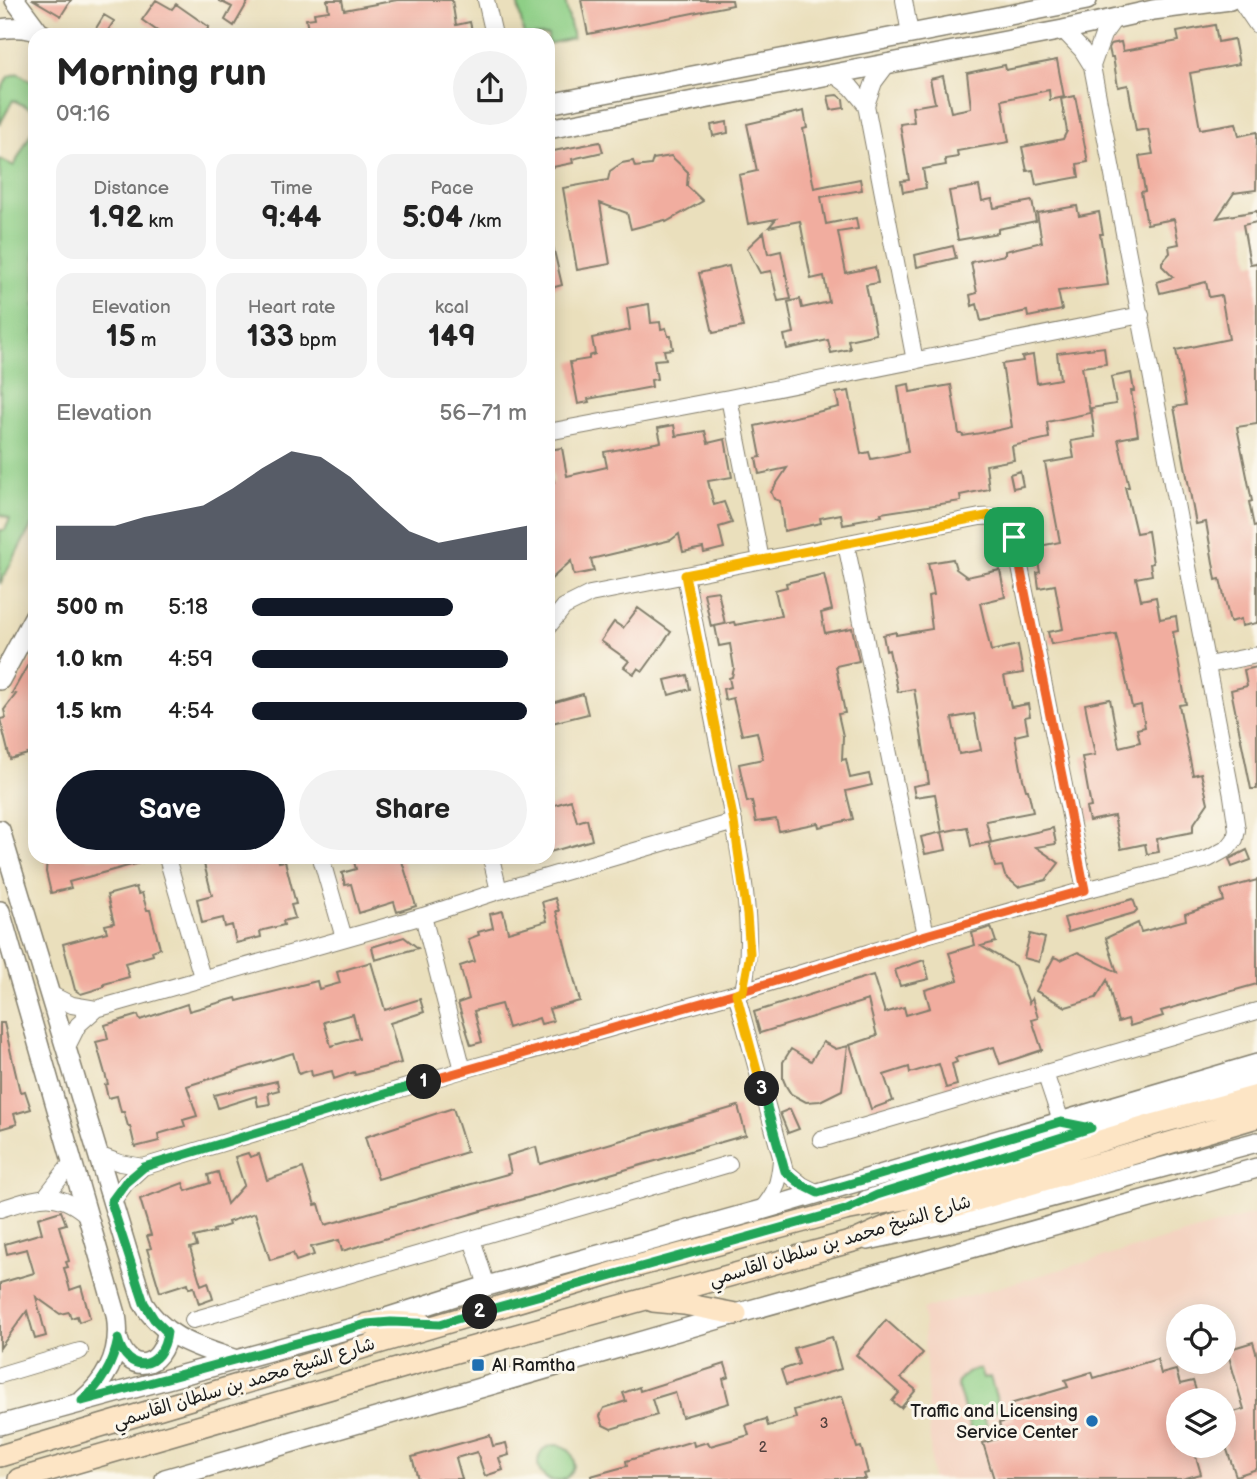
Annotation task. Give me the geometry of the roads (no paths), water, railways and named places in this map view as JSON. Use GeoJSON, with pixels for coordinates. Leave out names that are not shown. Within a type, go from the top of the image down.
{"type":"FeatureCollection","features":[{"type":"Feature","properties":{"kind":"main road","name":"شارع الشيخ محمد بن سلطان القاسمي"},"geometry":{"type":"LineString","coordinates":[[0,1456],[626,1269],[845,1210],[920,1196],[1257,1096]]}},
{"type":"Feature","properties":{"kind":"main road","name":"شارع الشيخ محمد بن سلطان القاسمي"},"geometry":{"type":"LineString","coordinates":[[30,1478],[74,1470],[633,1301],[857,1240],[888,1226],[1257,1117]]}},
{"type":"Feature","properties":{"kind":"main road"},"geometry":{"type":"LineString","coordinates":[[633,1301],[684,1304],[736,1314]]}},
{"type":"Feature","properties":{"kind":"main road"},"geometry":{"type":"LineString","coordinates":[[367,1324],[440,1324]]}},
{"type":"Feature","properties":{"kind":"street"},"geometry":{"type":"LineString","coordinates":[[15,0],[37,28]]}},
{"type":"Feature","properties":{"kind":"street"},"geometry":{"type":"LineString","coordinates":[[486,0],[492,28]]}},
{"type":"Feature","properties":{"kind":"street"},"geometry":{"type":"LineString","coordinates":[[904,0],[911,34]]}},
{"type":"Feature","properties":{"kind":"street"},"geometry":{"type":"LineString","coordinates":[[555,128],[1063,30],[1180,3],[1230,0]]}},
{"type":"Feature","properties":{"kind":"street"},"geometry":{"type":"LineString","coordinates":[[1240,0],[1257,25]]}},
{"type":"Feature","properties":{"kind":"street"},"geometry":{"type":"LineString","coordinates":[[1247,0],[1257,2]]}},
{"type":"Feature","properties":{"kind":"street"},"geometry":{"type":"LineString","coordinates":[[555,103],[1081,1]]}},
{"type":"Feature","properties":{"kind":"street"},"geometry":{"type":"LineString","coordinates":[[1092,66],[1103,35],[1116,17]]}},
{"type":"Feature","properties":{"kind":"street"},"geometry":{"type":"LineString","coordinates":[[0,29],[14,27],[28,30]]}},
{"type":"Feature","properties":{"kind":"street"},"geometry":{"type":"LineString","coordinates":[[111,1202],[125,1183],[144,1167],[463,1070],[740,992],[926,935],[1208,859],[1228,848],[1235,839],[1236,821],[1092,66],[1082,50],[1063,30]]}},
{"type":"Feature","properties":{"kind":"street"},"geometry":{"type":"LineString","coordinates":[[866,105],[874,82],[889,62]]}},
{"type":"Feature","properties":{"kind":"street"},"geometry":{"type":"LineString","coordinates":[[832,73],[851,87],[866,105],[915,361]]}},
{"type":"Feature","properties":{"kind":"street"},"geometry":{"type":"LineString","coordinates":[[555,431],[1140,315]]}},
{"type":"Feature","properties":{"kind":"street"},"geometry":{"type":"LineString","coordinates":[[729,398],[761,560]]}},
{"type":"Feature","properties":{"kind":"street"},"geometry":{"type":"LineString","coordinates":[[555,618],[564,607],[590,594],[991,515],[1002,519],[1010,527],[1085,890]]}},
{"type":"Feature","properties":{"kind":"street"},"geometry":{"type":"LineString","coordinates":[[846,544],[926,935]]}},
{"type":"Feature","properties":{"kind":"street"},"geometry":{"type":"LineString","coordinates":[[685,575],[734,822],[749,934],[750,953],[740,992],[785,1171],[793,1179],[818,1193]]}},
{"type":"Feature","properties":{"kind":"street"},"geometry":{"type":"LineString","coordinates":[[0,680],[28,628]]}},
{"type":"Feature","properties":{"kind":"street"},"geometry":{"type":"LineString","coordinates":[[1208,665],[1257,655]]}},
{"type":"Feature","properties":{"kind":"street"},"geometry":{"type":"LineString","coordinates":[[67,1047],[78,1026],[96,1009],[423,916],[734,822]]}},
{"type":"Feature","properties":{"kind":"street"},"geometry":{"type":"LineString","coordinates":[[0,830],[67,1047],[111,1202],[144,1303],[154,1319],[167,1332],[188,1344],[236,1360]]}},
{"type":"Feature","properties":{"kind":"street"},"geometry":{"type":"LineString","coordinates":[[169,864],[202,977]]}},
{"type":"Feature","properties":{"kind":"street"},"geometry":{"type":"LineString","coordinates":[[323,864],[344,938]]}},
{"type":"Feature","properties":{"kind":"street"},"geometry":{"type":"LineString","coordinates":[[492,864],[499,891]]}},
{"type":"Feature","properties":{"kind":"street"},"geometry":{"type":"LineString","coordinates":[[0,911],[116,1314],[118,1339],[122,1350],[133,1361],[142,1364],[151,1362],[164,1350],[167,1332]]}},
{"type":"Feature","properties":{"kind":"street"},"geometry":{"type":"LineString","coordinates":[[423,916],[463,1070]]}},
{"type":"Feature","properties":{"kind":"street"},"geometry":{"type":"LineString","coordinates":[[50,994],[72,1004],[96,1009]]}},
{"type":"Feature","properties":{"kind":"street"},"geometry":{"type":"LineString","coordinates":[[821,1139],[1257,1011]]}},
{"type":"Feature","properties":{"kind":"street"},"geometry":{"type":"LineString","coordinates":[[0,1425],[367,1324],[487,1286],[761,1210],[1257,1064]]}},
{"type":"Feature","properties":{"kind":"street"},"geometry":{"type":"LineString","coordinates":[[1045,1073],[1061,1122]]}},
{"type":"Feature","properties":{"kind":"street"},"geometry":{"type":"LineString","coordinates":[[845,1210],[877,1195],[1257,1079]]}},
{"type":"Feature","properties":{"kind":"street"},"geometry":{"type":"LineString","coordinates":[[1061,1122],[1091,1128]]}},
{"type":"Feature","properties":{"kind":"street"},"geometry":{"type":"LineString","coordinates":[[857,1240],[882,1238],[982,1216],[1257,1142]]}},
{"type":"Feature","properties":{"kind":"street"},"geometry":{"type":"LineString","coordinates":[[1208,1181],[1229,1148]]}},
{"type":"Feature","properties":{"kind":"street"},"geometry":{"type":"LineString","coordinates":[[98,1155],[120,1163],[144,1167]]}},
{"type":"Feature","properties":{"kind":"street"},"geometry":{"type":"LineString","coordinates":[[761,1210],[773,1196],[781,1160]]}},
{"type":"Feature","properties":{"kind":"street"},"geometry":{"type":"LineString","coordinates":[[46,1196],[73,1161]]}},
{"type":"Feature","properties":{"kind":"street"},"geometry":{"type":"LineString","coordinates":[[193,1320],[729,1164]]}},
{"type":"Feature","properties":{"kind":"street"},"geometry":{"type":"LineString","coordinates":[[165,1479],[736,1314],[1257,1168]]}},
{"type":"Feature","properties":{"kind":"street"},"geometry":{"type":"LineString","coordinates":[[0,1209],[46,1196],[69,1202],[89,1217]]}},
{"type":"Feature","properties":{"kind":"street"},"geometry":{"type":"LineString","coordinates":[[472,1239],[487,1286]]}},
{"type":"Feature","properties":{"kind":"street"},"geometry":{"type":"LineString","coordinates":[[82,1401],[103,1380],[113,1361],[118,1339]]}},
{"type":"Feature","properties":{"kind":"street"},"geometry":{"type":"LineString","coordinates":[[0,1375],[80,1351]]}},
{"type":"Feature","properties":{"kind":"place","name":"Al Ramtha"},"geometry":{"type":"Point","coordinates":[478,1365]}},
{"type":"Feature","properties":{"kind":"place","name":"Traffic and Licensing Service Center"},"geometry":{"type":"Point","coordinates":[1092,1421]}}]}
